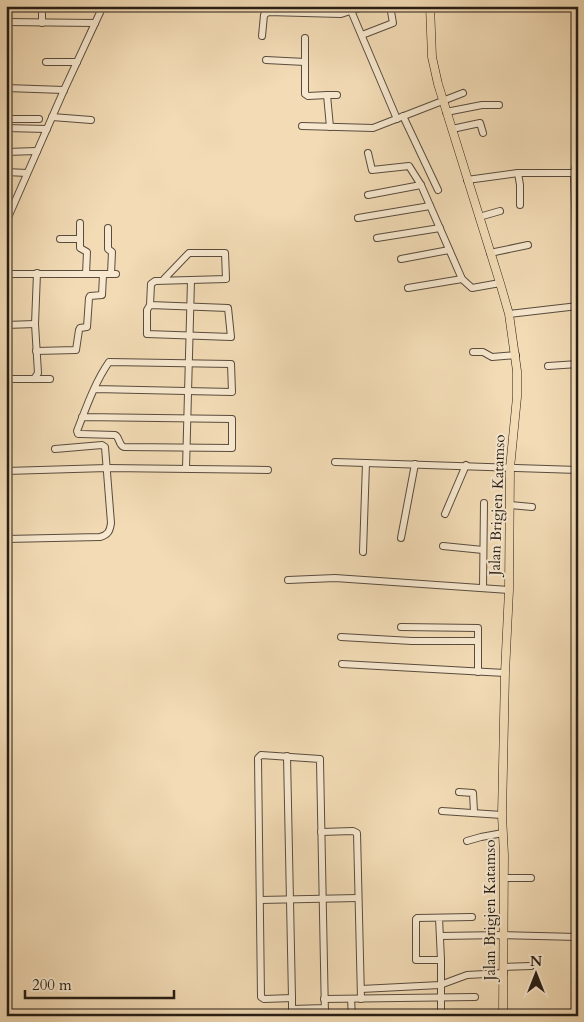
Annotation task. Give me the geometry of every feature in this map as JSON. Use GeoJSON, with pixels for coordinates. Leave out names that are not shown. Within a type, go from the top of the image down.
{"type":"FeatureCollection","features":[{"type":"Feature","properties":{"kind":"main road","name":"Jalan Brigjen Katamso"},"geometry":{"type":"LineString","coordinates":[[430,6],[432,56],[443,101],[509,314],[516,355],[516,397],[510,468],[509,590],[502,815],[504,878],[503,1016]]}},
{"type":"Feature","properties":{"kind":"street"},"geometry":{"type":"LineString","coordinates":[[42,6],[42,22]]}},
{"type":"Feature","properties":{"kind":"street"},"geometry":{"type":"LineString","coordinates":[[6,222],[103,6]]}},
{"type":"Feature","properties":{"kind":"street"},"geometry":{"type":"LineString","coordinates":[[262,36],[264,15],[268,12],[341,14],[350,8],[366,6]]}},
{"type":"Feature","properties":{"kind":"street"},"geometry":{"type":"LineString","coordinates":[[362,35],[393,23],[390,6]]}},
{"type":"Feature","properties":{"kind":"street"},"geometry":{"type":"LineString","coordinates":[[350,8],[400,118],[438,190]]}},
{"type":"Feature","properties":{"kind":"street"},"geometry":{"type":"LineString","coordinates":[[6,22],[94,23]]}},
{"type":"Feature","properties":{"kind":"street"},"geometry":{"type":"LineString","coordinates":[[305,38],[306,94],[308,96],[337,96]]}},
{"type":"Feature","properties":{"kind":"street"},"geometry":{"type":"LineString","coordinates":[[266,60],[305,62]]}},
{"type":"Feature","properties":{"kind":"street"},"geometry":{"type":"LineString","coordinates":[[46,62],[77,62]]}},
{"type":"Feature","properties":{"kind":"street"},"geometry":{"type":"LineString","coordinates":[[6,63],[7,88],[64,90]]}},
{"type":"Feature","properties":{"kind":"street"},"geometry":{"type":"LineString","coordinates":[[302,126],[369,128],[463,93]]}},
{"type":"Feature","properties":{"kind":"street"},"geometry":{"type":"LineString","coordinates":[[327,96],[330,127]]}},
{"type":"Feature","properties":{"kind":"street"},"geometry":{"type":"LineString","coordinates":[[446,112],[482,105],[498,105]]}},
{"type":"Feature","properties":{"kind":"street"},"geometry":{"type":"LineString","coordinates":[[52,117],[90,120]]}},
{"type":"Feature","properties":{"kind":"street"},"geometry":{"type":"LineString","coordinates":[[6,118],[39,119]]}},
{"type":"Feature","properties":{"kind":"street"},"geometry":{"type":"LineString","coordinates":[[452,128],[480,123],[483,133]]}},
{"type":"Feature","properties":{"kind":"street"},"geometry":{"type":"LineString","coordinates":[[6,128],[47,129]]}},
{"type":"Feature","properties":{"kind":"street"},"geometry":{"type":"LineString","coordinates":[[6,152],[37,151]]}},
{"type":"Feature","properties":{"kind":"street"},"geometry":{"type":"LineString","coordinates":[[368,153],[372,170],[409,166],[421,185],[462,279],[472,288],[500,283]]}},
{"type":"Feature","properties":{"kind":"street"},"geometry":{"type":"LineString","coordinates":[[578,156],[576,174],[578,302]]}},
{"type":"Feature","properties":{"kind":"street"},"geometry":{"type":"LineString","coordinates":[[6,172],[28,173]]}},
{"type":"Feature","properties":{"kind":"street"},"geometry":{"type":"LineString","coordinates":[[467,180],[518,174],[576,174]]}},
{"type":"Feature","properties":{"kind":"street"},"geometry":{"type":"LineString","coordinates":[[518,174],[520,205]]}},
{"type":"Feature","properties":{"kind":"street"},"geometry":{"type":"LineString","coordinates":[[368,195],[421,185]]}},
{"type":"Feature","properties":{"kind":"street"},"geometry":{"type":"LineString","coordinates":[[358,218],[430,206]]}},
{"type":"Feature","properties":{"kind":"street"},"geometry":{"type":"LineString","coordinates":[[479,217],[500,211]]}},
{"type":"Feature","properties":{"kind":"street"},"geometry":{"type":"LineString","coordinates":[[80,223],[80,249],[87,252],[86,274]]}},
{"type":"Feature","properties":{"kind":"street"},"geometry":{"type":"LineString","coordinates":[[6,274],[114,274],[112,252],[108,249],[108,228]]}},
{"type":"Feature","properties":{"kind":"street"},"geometry":{"type":"LineString","coordinates":[[378,238],[440,228]]}},
{"type":"Feature","properties":{"kind":"street"},"geometry":{"type":"LineString","coordinates":[[60,239],[80,239]]}},
{"type":"Feature","properties":{"kind":"street"},"geometry":{"type":"LineString","coordinates":[[490,253],[528,245]]}},
{"type":"Feature","properties":{"kind":"street"},"geometry":{"type":"LineString","coordinates":[[401,259],[449,250]]}},
{"type":"Feature","properties":{"kind":"street"},"geometry":{"type":"LineString","coordinates":[[150,305],[228,308],[231,337],[146,334],[146,310],[150,305],[151,284],[155,281],[164,280],[226,279],[226,254],[223,252],[189,253],[164,280]]}},
{"type":"Feature","properties":{"kind":"street"},"geometry":{"type":"LineString","coordinates":[[34,379],[38,373],[36,351],[37,274]]}},
{"type":"Feature","properties":{"kind":"street"},"geometry":{"type":"LineString","coordinates":[[36,351],[76,350],[79,330],[80,328],[87,327],[89,298],[90,296],[102,295],[103,275]]}},
{"type":"Feature","properties":{"kind":"street"},"geometry":{"type":"LineString","coordinates":[[408,288],[462,279]]}},
{"type":"Feature","properties":{"kind":"street"},"geometry":{"type":"LineString","coordinates":[[186,468],[191,280]]}},
{"type":"Feature","properties":{"kind":"street"},"geometry":{"type":"LineString","coordinates":[[509,314],[578,306]]}},
{"type":"Feature","properties":{"kind":"street"},"geometry":{"type":"LineString","coordinates":[[6,325],[36,324]]}},
{"type":"Feature","properties":{"kind":"street"},"geometry":{"type":"LineString","coordinates":[[472,352],[483,352],[492,357],[516,355]]}},
{"type":"Feature","properties":{"kind":"street"},"geometry":{"type":"LineString","coordinates":[[82,417],[232,418],[232,446],[229,449],[124,447],[115,435],[79,434],[77,431],[82,417],[95,389],[107,364],[112,361],[231,364],[232,392],[95,389]]}},
{"type":"Feature","properties":{"kind":"street"},"geometry":{"type":"LineString","coordinates":[[548,366],[578,364]]}},
{"type":"Feature","properties":{"kind":"street"},"geometry":{"type":"LineString","coordinates":[[6,379],[50,380]]}},
{"type":"Feature","properties":{"kind":"street"},"geometry":{"type":"LineString","coordinates":[[6,539],[97,538],[105,536],[110,530],[108,468],[104,445],[54,449]]}},
{"type":"Feature","properties":{"kind":"street"},"geometry":{"type":"LineString","coordinates":[[335,462],[578,470]]}},
{"type":"Feature","properties":{"kind":"street"},"geometry":{"type":"LineString","coordinates":[[363,552],[366,463]]}},
{"type":"Feature","properties":{"kind":"street"},"geometry":{"type":"LineString","coordinates":[[401,538],[415,464]]}},
{"type":"Feature","properties":{"kind":"street"},"geometry":{"type":"LineString","coordinates":[[445,514],[466,466]]}},
{"type":"Feature","properties":{"kind":"street"},"geometry":{"type":"LineString","coordinates":[[6,471],[108,468],[268,470]]}},
{"type":"Feature","properties":{"kind":"street"},"geometry":{"type":"LineString","coordinates":[[483,588],[484,503]]}},
{"type":"Feature","properties":{"kind":"street"},"geometry":{"type":"LineString","coordinates":[[510,506],[532,507]]}},
{"type":"Feature","properties":{"kind":"street"},"geometry":{"type":"LineString","coordinates":[[443,546],[483,550]]}},
{"type":"Feature","properties":{"kind":"street"},"geometry":{"type":"LineString","coordinates":[[288,580],[335,578],[509,590]]}},
{"type":"Feature","properties":{"kind":"street"},"geometry":{"type":"LineString","coordinates":[[401,627],[478,628],[478,672]]}},
{"type":"Feature","properties":{"kind":"street"},"geometry":{"type":"LineString","coordinates":[[341,637],[412,641],[478,641]]}},
{"type":"Feature","properties":{"kind":"street"},"geometry":{"type":"LineString","coordinates":[[342,664],[505,673]]}},
{"type":"Feature","properties":{"kind":"street"},"geometry":{"type":"LineString","coordinates":[[292,998],[264,999],[261,997],[258,758],[263,754],[320,758],[325,1016]]}},
{"type":"Feature","properties":{"kind":"street"},"geometry":{"type":"LineString","coordinates":[[287,756],[292,1012],[325,1008]]}},
{"type":"Feature","properties":{"kind":"street"},"geometry":{"type":"LineString","coordinates":[[459,792],[473,793],[474,812]]}},
{"type":"Feature","properties":{"kind":"street"},"geometry":{"type":"LineString","coordinates":[[442,811],[502,815]]}},
{"type":"Feature","properties":{"kind":"street"},"geometry":{"type":"LineString","coordinates":[[321,832],[356,832],[361,999]]}},
{"type":"Feature","properties":{"kind":"street"},"geometry":{"type":"LineString","coordinates":[[467,841],[503,834]]}},
{"type":"Feature","properties":{"kind":"street"},"geometry":{"type":"LineString","coordinates":[[504,878],[531,878]]}},
{"type":"Feature","properties":{"kind":"street"},"geometry":{"type":"LineString","coordinates":[[260,900],[358,898]]}},
{"type":"Feature","properties":{"kind":"street"},"geometry":{"type":"LineString","coordinates":[[441,960],[417,960],[416,919],[472,917]]}},
{"type":"Feature","properties":{"kind":"street"},"geometry":{"type":"LineString","coordinates":[[439,918],[441,1016]]}},
{"type":"Feature","properties":{"kind":"street"},"geometry":{"type":"LineString","coordinates":[[440,936],[578,937]]}},
{"type":"Feature","properties":{"kind":"street"},"geometry":{"type":"LineString","coordinates":[[361,989],[440,985],[467,975],[531,966]]}},
{"type":"Feature","properties":{"kind":"street"},"geometry":{"type":"LineString","coordinates":[[324,999],[475,997]]}},
{"type":"Feature","properties":{"kind":"street"},"geometry":{"type":"LineString","coordinates":[[351,999],[352,1016]]}}]}
